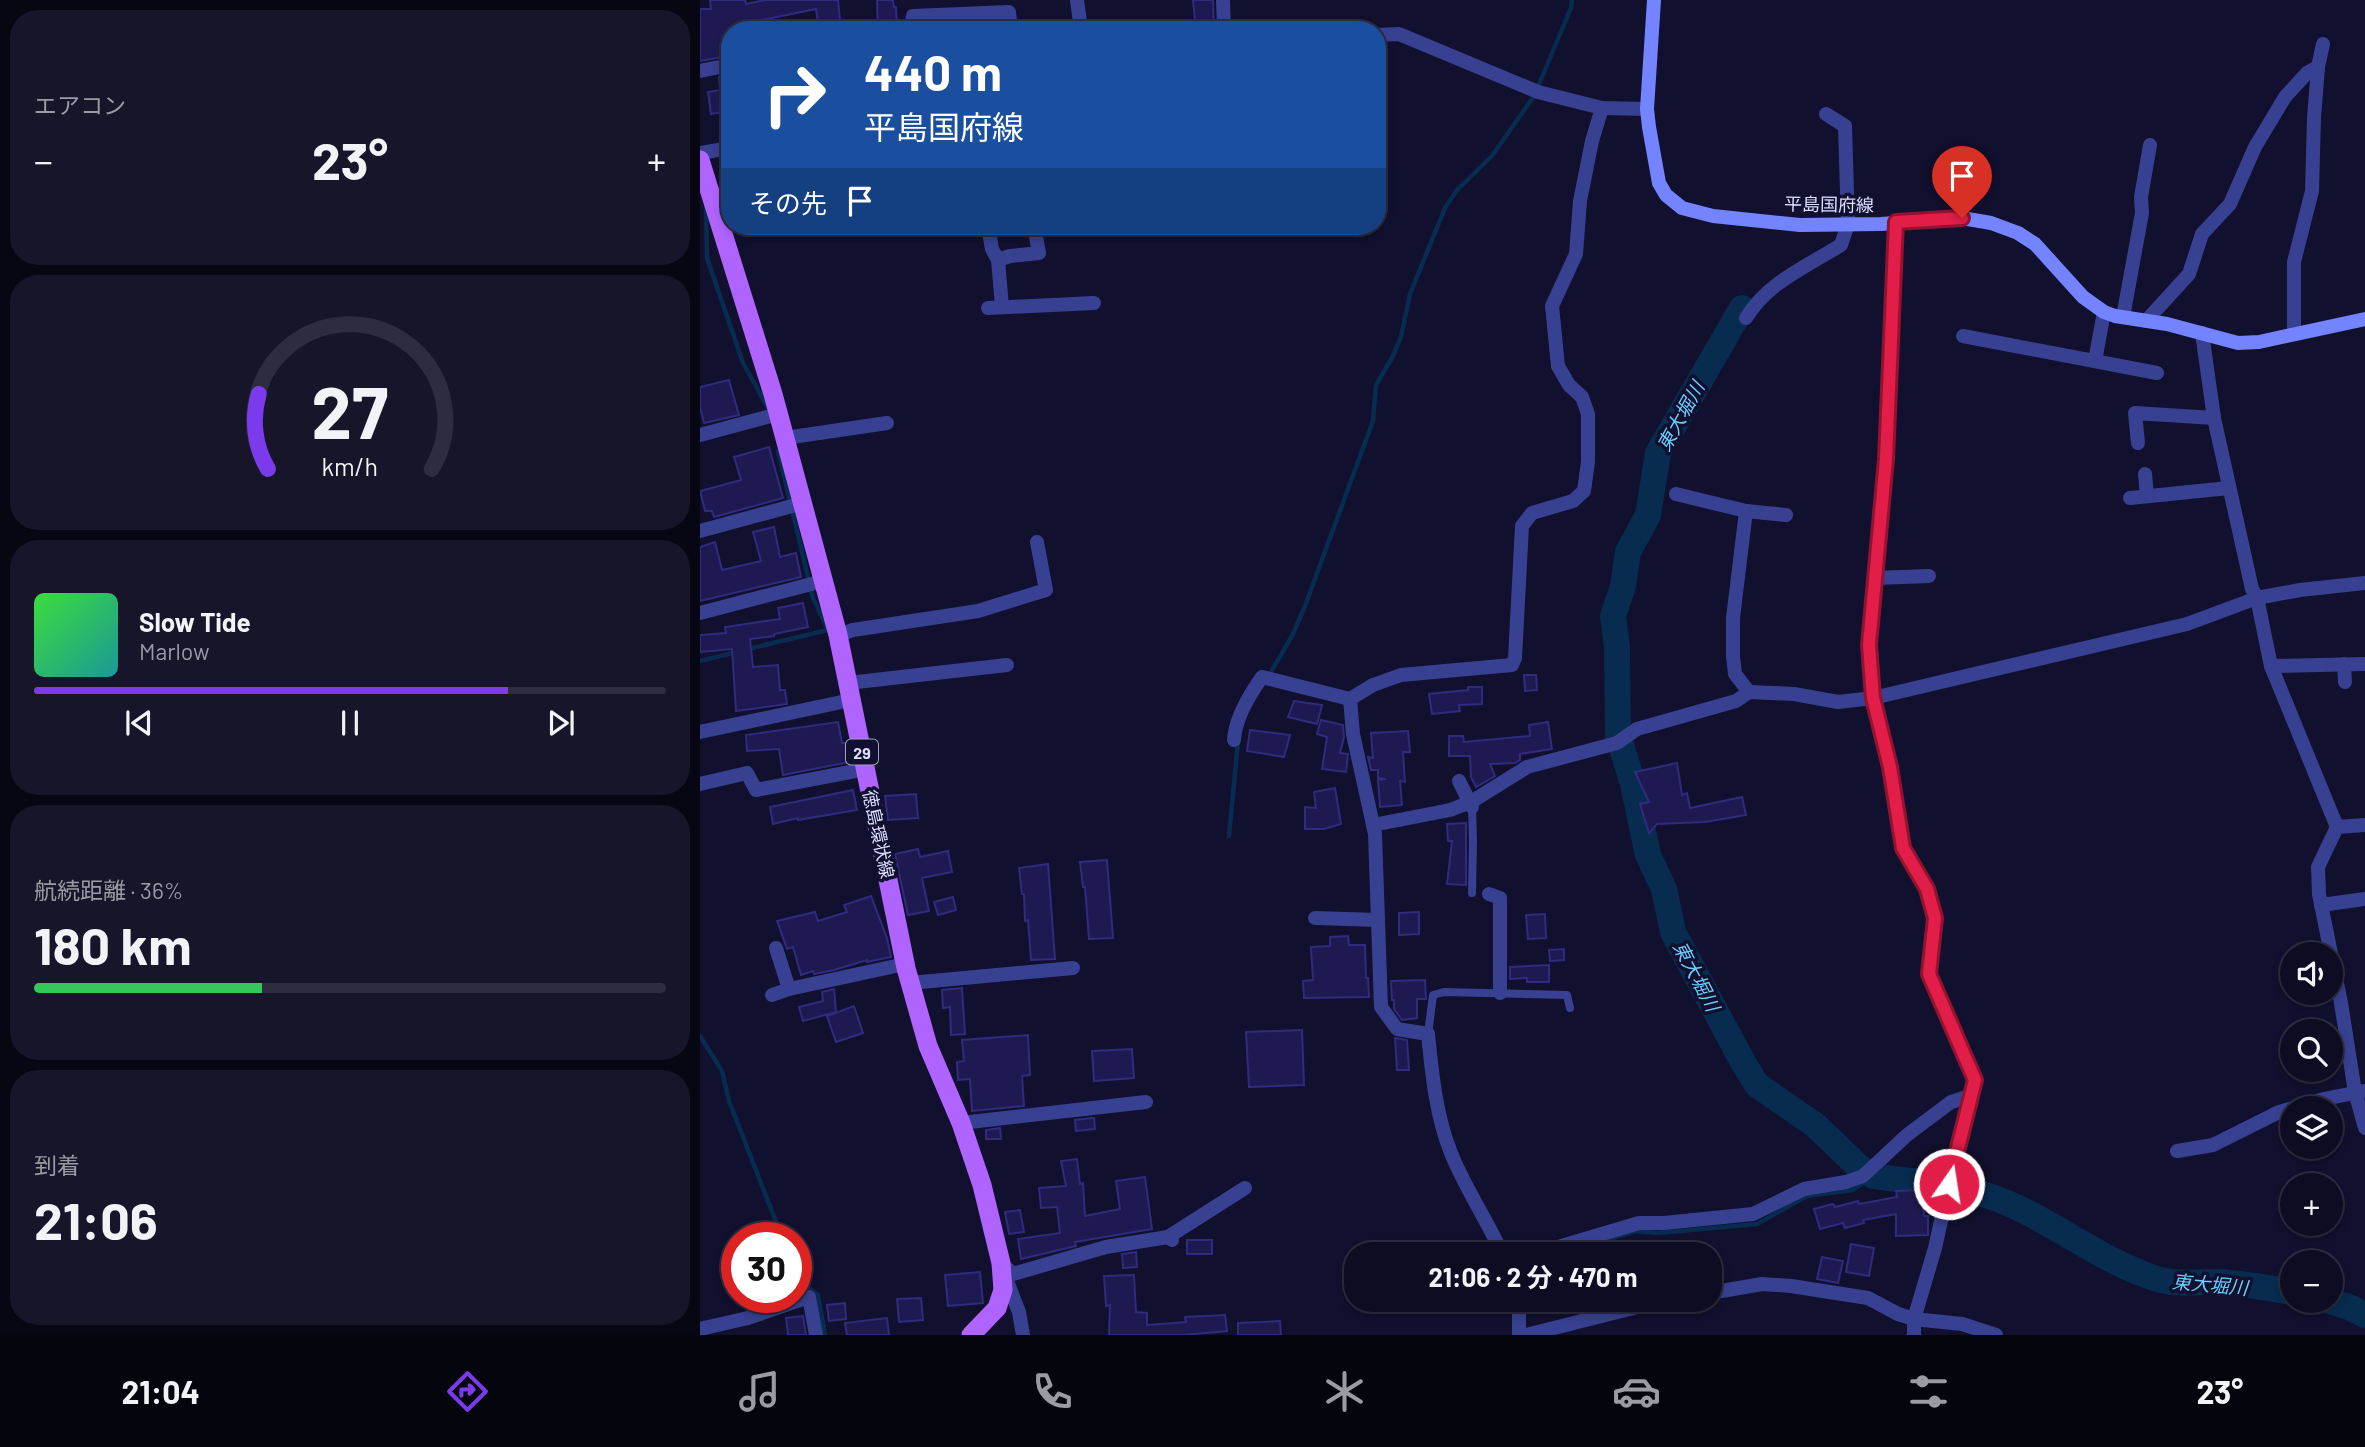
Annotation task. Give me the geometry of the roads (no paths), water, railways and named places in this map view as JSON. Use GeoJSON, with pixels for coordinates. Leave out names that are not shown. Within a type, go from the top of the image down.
{"type":"FeatureCollection","features":[{"type":"Feature","properties":{"kind":"main road","name":"平島国府線"},"geometry":{"type":"LineString","coordinates":[[1654,0],[1647,109],[1659,183],[1666,195],[1682,208],[1713,216],[1800,225],[1962,218],[1991,223],[2018,233],[2035,244],[2082,297],[2104,312],[2238,343],[2259,342],[2365,319]]}},
{"type":"Feature","properties":{"kind":"main road","name":"徳島環状線"},"geometry":{"type":"LineString","coordinates":[[700,160],[721,234]]}},
{"type":"Feature","properties":{"kind":"main road","name":"徳島環状線"},"geometry":{"type":"LineString","coordinates":[[721,235],[772,415],[785,438],[795,505],[814,584],[838,635],[908,973],[928,1046],[961,1123],[982,1185],[1000,1263],[1003,1290],[997,1308],[971,1335]]}},
{"type":"Feature","properties":{"kind":"street"},"geometry":{"type":"LineString","coordinates":[[1077,0],[1080,21]]}},
{"type":"Feature","properties":{"kind":"street"},"geometry":{"type":"LineString","coordinates":[[1223,0],[1224,21]]}},
{"type":"Feature","properties":{"kind":"street"},"geometry":{"type":"LineString","coordinates":[[912,21],[913,16],[1009,12],[1010,21]]}},
{"type":"Feature","properties":{"kind":"street"},"geometry":{"type":"LineString","coordinates":[[1386,35],[1399,34],[1466,60],[1536,92],[1602,108],[1647,109]]}},
{"type":"Feature","properties":{"kind":"street"},"geometry":{"type":"LineString","coordinates":[[2294,333],[2294,262],[2312,191],[2318,67],[2323,44]]}},
{"type":"Feature","properties":{"kind":"street"},"geometry":{"type":"LineString","coordinates":[[700,71],[721,67]]}},
{"type":"Feature","properties":{"kind":"street"},"geometry":{"type":"LineString","coordinates":[[2147,321],[2189,274],[2202,234],[2230,204],[2255,147],[2285,97],[2307,73],[2318,67]]}},
{"type":"Feature","properties":{"kind":"street"},"geometry":{"type":"LineString","coordinates":[[1234,740],[1252,691],[1262,677],[1350,699],[1373,685],[1401,675],[1512,665],[1515,658],[1522,526],[1532,513],[1573,500],[1584,491],[1586,481],[1588,414],[1582,397],[1569,385],[1558,366],[1552,306],[1576,254],[1580,201],[1592,141],[1602,108]]}},
{"type":"Feature","properties":{"kind":"street"},"geometry":{"type":"LineString","coordinates":[[1746,318],[1756,301],[1784,279],[1841,245],[1847,225],[1845,126],[1826,114]]}},
{"type":"Feature","properties":{"kind":"street"},"geometry":{"type":"LineString","coordinates":[[2123,317],[2142,213],[2141,197],[2150,145]]}},
{"type":"Feature","properties":{"kind":"street"},"geometry":{"type":"LineString","coordinates":[[700,153],[721,150]]}},
{"type":"Feature","properties":{"kind":"street"},"geometry":{"type":"LineString","coordinates":[[1896,222],[1886,459],[1869,645],[1873,698],[1890,767],[1903,848],[1927,889],[1935,918],[1929,974],[1975,1080],[1947,1188],[1935,1248],[1914,1319],[1914,1335]]}},
{"type":"Feature","properties":{"kind":"street"},"geometry":{"type":"LineString","coordinates":[[990,235],[992,249],[998,260],[995,308],[1084,299]]}},
{"type":"Feature","properties":{"kind":"street"},"geometry":{"type":"LineString","coordinates":[[998,260],[1039,253],[1036,235]]}},
{"type":"Feature","properties":{"kind":"street"},"geometry":{"type":"LineString","coordinates":[[2095,361],[2104,312]]}},
{"type":"Feature","properties":{"kind":"street"},"geometry":{"type":"LineString","coordinates":[[2202,333],[2214,418],[2271,666],[2337,827],[2318,867],[2321,905],[2365,1128]]}},
{"type":"Feature","properties":{"kind":"street"},"geometry":{"type":"LineString","coordinates":[[1963,336],[2157,373]]}},
{"type":"Feature","properties":{"kind":"street"},"geometry":{"type":"LineString","coordinates":[[2138,443],[2135,413],[2214,418]]}},
{"type":"Feature","properties":{"kind":"street"},"geometry":{"type":"LineString","coordinates":[[700,435],[772,415]]}},
{"type":"Feature","properties":{"kind":"street"},"geometry":{"type":"LineString","coordinates":[[785,438],[887,423]]}},
{"type":"Feature","properties":{"kind":"street"},"geometry":{"type":"LineString","coordinates":[[2145,474],[2147,496]]}},
{"type":"Feature","properties":{"kind":"street"},"geometry":{"type":"LineString","coordinates":[[2130,498],[2229,488]]}},
{"type":"Feature","properties":{"kind":"street"},"geometry":{"type":"LineString","coordinates":[[1676,494],[1746,511],[1786,515]]}},
{"type":"Feature","properties":{"kind":"street"},"geometry":{"type":"LineString","coordinates":[[700,531],[795,505]]}},
{"type":"Feature","properties":{"kind":"street"},"geometry":{"type":"LineString","coordinates":[[1746,511],[1733,618],[1733,656],[1735,674],[1749,692]]}},
{"type":"Feature","properties":{"kind":"street"},"geometry":{"type":"LineString","coordinates":[[838,635],[853,630],[978,611],[1046,590],[1037,542]]}},
{"type":"Feature","properties":{"kind":"street"},"geometry":{"type":"LineString","coordinates":[[1875,578],[1929,576]]}},
{"type":"Feature","properties":{"kind":"street"},"geometry":{"type":"LineString","coordinates":[[1373,825],[1405,816],[1428,818],[1471,804],[1527,767],[1620,742],[1637,729],[1736,701],[1749,692],[1794,694],[1838,702],[1873,698],[2187,624],[2257,598],[2365,583]]}},
{"type":"Feature","properties":{"kind":"street"},"geometry":{"type":"LineString","coordinates":[[700,613],[814,584]]}},
{"type":"Feature","properties":{"kind":"street"},"geometry":{"type":"LineString","coordinates":[[2344,664],[2345,682]]}},
{"type":"Feature","properties":{"kind":"street"},"geometry":{"type":"LineString","coordinates":[[2271,666],[2365,664]]}},
{"type":"Feature","properties":{"kind":"street"},"geometry":{"type":"LineString","coordinates":[[700,732],[850,691],[1007,665]]}},
{"type":"Feature","properties":{"kind":"street"},"geometry":{"type":"LineString","coordinates":[[1350,699],[1353,734],[1373,825],[1381,884],[1378,920],[1381,1007],[1397,1028],[1428,1034],[1435,1091],[1450,1152],[1496,1242]]}},
{"type":"Feature","properties":{"kind":"street"},"geometry":{"type":"LineString","coordinates":[[700,783],[747,773],[756,790],[866,769]]}},
{"type":"Feature","properties":{"kind":"street"},"geometry":{"type":"LineString","coordinates":[[1459,782],[1471,804]]}},
{"type":"Feature","properties":{"kind":"street"},"geometry":{"type":"LineString","coordinates":[[2337,827],[2365,825]]}},
{"type":"Feature","properties":{"kind":"street"},"geometry":{"type":"LineString","coordinates":[[1489,894],[1500,898],[1500,993]]}},
{"type":"Feature","properties":{"kind":"street"},"geometry":{"type":"LineString","coordinates":[[2321,905],[2365,899]]}},
{"type":"Feature","properties":{"kind":"street"},"geometry":{"type":"LineString","coordinates":[[1315,918],[1378,920]]}},
{"type":"Feature","properties":{"kind":"street"},"geometry":{"type":"LineString","coordinates":[[776,948],[789,989]]}},
{"type":"Feature","properties":{"kind":"street"},"geometry":{"type":"LineString","coordinates":[[772,995],[789,989],[908,973],[1073,968]]}},
{"type":"Feature","properties":{"kind":"street"},"geometry":{"type":"LineString","coordinates":[[2177,1151],[2213,1144],[2278,1112],[2360,1092]]}},
{"type":"Feature","properties":{"kind":"street"},"geometry":{"type":"LineString","coordinates":[[1575,1242],[1639,1223],[1753,1214],[1804,1189],[1846,1182],[1866,1173],[1907,1135],[1951,1102],[1970,1096]]}},
{"type":"Feature","properties":{"kind":"street"},"geometry":{"type":"LineString","coordinates":[[961,1123],[1146,1102]]}},
{"type":"Feature","properties":{"kind":"street"},"geometry":{"type":"LineString","coordinates":[[1000,1263],[1013,1274],[1106,1247],[1170,1238],[1245,1188]]}},
{"type":"Feature","properties":{"kind":"street"},"geometry":{"type":"LineString","coordinates":[[1000,1263],[1019,1312],[1023,1335]]}},
{"type":"Feature","properties":{"kind":"street"},"geometry":{"type":"LineString","coordinates":[[1722,1291],[1762,1284],[1868,1298],[1914,1319],[1962,1324],[1996,1335]]}},
{"type":"Feature","properties":{"kind":"street"},"geometry":{"type":"LineString","coordinates":[[700,1329],[748,1318],[809,1297],[816,1335]]}},
{"type":"Feature","properties":{"kind":"street"},"geometry":{"type":"LineString","coordinates":[[1519,1335],[1520,1312]]}},
{"type":"Feature","properties":{"kind":"street"},"geometry":{"type":"LineString","coordinates":[[1525,1335],[1617,1312]]}},
{"type":"Feature","properties":{"kind":"lane"},"geometry":{"type":"LineString","coordinates":[[1471,804],[1474,841],[1472,892]]}},
{"type":"Feature","properties":{"kind":"lane"},"geometry":{"type":"LineString","coordinates":[[1428,1034],[1433,995],[1444,992],[1567,995],[1570,1008]]}},
{"type":"Feature","properties":{"kind":"waterway"},"geometry":{"type":"LineString","coordinates":[[1268,677],[1292,636],[1305,606],[1373,421],[1376,385],[1401,337],[1410,294],[1445,208],[1457,190],[1492,156],[1534,96],[1572,0]]}},
{"type":"Feature","properties":{"kind":"waterway"},"geometry":{"type":"LineString","coordinates":[[706,206],[707,258],[743,363],[768,408]]}},
{"type":"Feature","properties":{"kind":"waterway","name":"東大堀川"},"geometry":{"type":"LineString","coordinates":[[1742,308],[1658,453],[1648,515],[1628,552],[1623,586],[1613,616],[1617,647],[1618,735],[1633,784],[1648,855],[1664,889],[1673,932],[1744,1064],[1757,1085],[1815,1125],[1860,1168],[1874,1176],[1973,1191],[2008,1203],[2111,1259],[2154,1278],[2280,1290]]}},
{"type":"Feature","properties":{"kind":"waterway"},"geometry":{"type":"LineString","coordinates":[[748,649],[828,630],[813,598],[778,451]]}},
{"type":"Feature","properties":{"kind":"waterway"},"geometry":{"type":"LineString","coordinates":[[700,661],[736,652]]}},
{"type":"Feature","properties":{"kind":"waterway"},"geometry":{"type":"LineString","coordinates":[[1229,836],[1238,741]]}},
{"type":"Feature","properties":{"kind":"waterway"},"geometry":{"type":"LineString","coordinates":[[700,1036],[722,1071],[729,1101],[776,1222]]}},
{"type":"Feature","properties":{"kind":"waterway"},"geometry":{"type":"LineString","coordinates":[[1600,1242],[1635,1231],[1658,1233],[1757,1224],[1807,1196],[1853,1190],[1874,1176]]}},
{"type":"Feature","properties":{"kind":"waterway"},"geometry":{"type":"LineString","coordinates":[[812,1290],[818,1295],[825,1335]]}},
{"type":"Feature","properties":{"kind":"waterway","name":"東大堀川"},"geometry":{"type":"LineString","coordinates":[[2343,1305],[2365,1315]]}}]}
